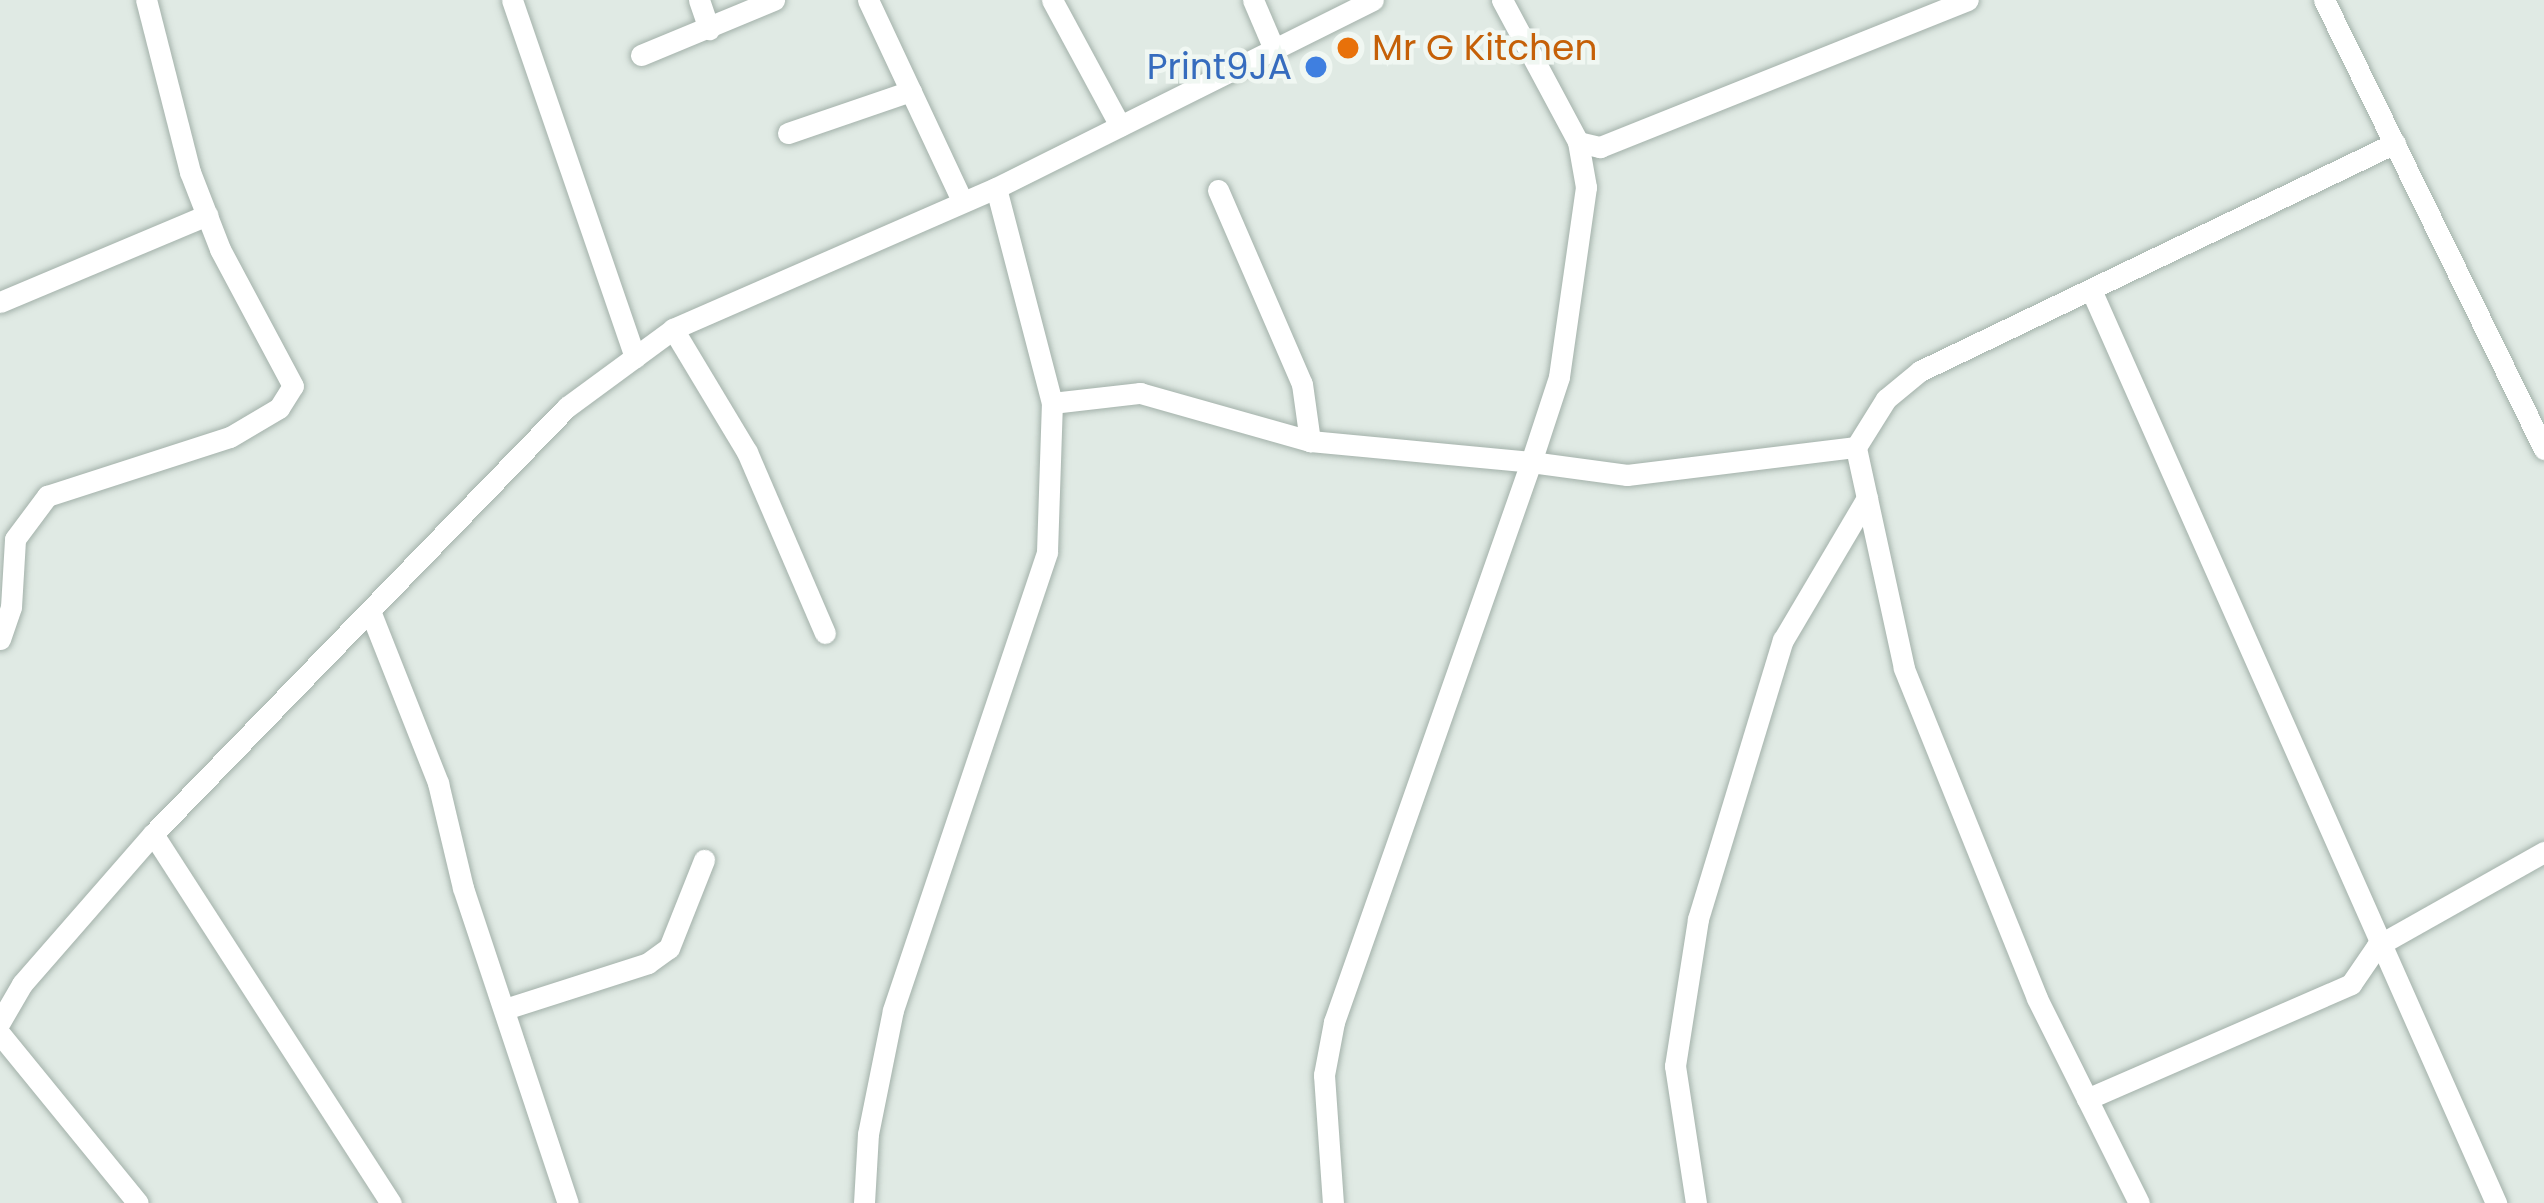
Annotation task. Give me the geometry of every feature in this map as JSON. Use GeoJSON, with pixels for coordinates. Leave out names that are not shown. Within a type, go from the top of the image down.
{"type":"FeatureCollection","features":[{"type":"Feature","properties":{"kind":"street"},"geometry":{"type":"LineString","coordinates":[[0,638],[15,539],[46,496],[230,437],[279,408],[292,386],[206,215],[146,0]]}},
{"type":"Feature","properties":{"kind":"street"},"geometry":{"type":"LineString","coordinates":[[512,0],[634,357]]}},
{"type":"Feature","properties":{"kind":"street"},"geometry":{"type":"LineString","coordinates":[[699,0],[709,29]]}},
{"type":"Feature","properties":{"kind":"street"},"geometry":{"type":"LineString","coordinates":[[641,55],[774,0]]}},
{"type":"Feature","properties":{"kind":"street"},"geometry":{"type":"LineString","coordinates":[[868,0],[962,201]]}},
{"type":"Feature","properties":{"kind":"street"},"geometry":{"type":"LineString","coordinates":[[1052,0],[1120,126]]}},
{"type":"Feature","properties":{"kind":"street"},"geometry":{"type":"LineString","coordinates":[[1253,0],[1274,49]]}},
{"type":"Feature","properties":{"kind":"street"},"geometry":{"type":"LineString","coordinates":[[0,1022],[22,984],[153,834],[371,616],[567,407],[634,357],[673,329],[996,188],[1373,0]]}},
{"type":"Feature","properties":{"kind":"street"},"geometry":{"type":"LineString","coordinates":[[1333,1203],[1324,1075],[1334,1022],[1400,852],[1559,377],[1586,187],[1577,142],[1502,0]]}},
{"type":"Feature","properties":{"kind":"street"},"geometry":{"type":"LineString","coordinates":[[1577,142],[1600,147],[1633,138],[1968,0]]}},
{"type":"Feature","properties":{"kind":"street"},"geometry":{"type":"LineString","coordinates":[[2324,0],[2544,448]]}},
{"type":"Feature","properties":{"kind":"street"},"geometry":{"type":"LineString","coordinates":[[788,133],[911,91]]}},
{"type":"Feature","properties":{"kind":"street"},"geometry":{"type":"LineString","coordinates":[[2139,1203],[2037,998],[1904,668],[1856,447],[1886,399],[1920,371],[2395,142]]}},
{"type":"Feature","properties":{"kind":"street"},"geometry":{"type":"LineString","coordinates":[[864,1203],[868,1134],[893,1010],[1047,552],[1052,403],[996,188]]}},
{"type":"Feature","properties":{"kind":"street"},"geometry":{"type":"LineString","coordinates":[[1218,190],[1302,384],[1310,441]]}},
{"type":"Feature","properties":{"kind":"street"},"geometry":{"type":"LineString","coordinates":[[0,302],[206,215]]}},
{"type":"Feature","properties":{"kind":"street"},"geometry":{"type":"LineString","coordinates":[[2092,292],[2377,946],[2496,1203]]}},
{"type":"Feature","properties":{"kind":"street"},"geometry":{"type":"LineString","coordinates":[[673,329],[747,452],[825,632]]}},
{"type":"Feature","properties":{"kind":"street"},"geometry":{"type":"LineString","coordinates":[[1052,403],[1140,393],[1310,441],[1627,476],[1856,447]]}},
{"type":"Feature","properties":{"kind":"street"},"geometry":{"type":"LineString","coordinates":[[1696,1203],[1676,1066],[1698,919],[1783,640],[1867,498]]}},
{"type":"Feature","properties":{"kind":"street"},"geometry":{"type":"LineString","coordinates":[[371,616],[438,783],[463,888],[568,1203]]}},
{"type":"Feature","properties":{"kind":"street"},"geometry":{"type":"LineString","coordinates":[[153,834],[391,1203]]}},
{"type":"Feature","properties":{"kind":"street"},"geometry":{"type":"LineString","coordinates":[[2087,1099],[2351,983],[2377,946],[2544,852]]}},
{"type":"Feature","properties":{"kind":"street"},"geometry":{"type":"LineString","coordinates":[[506,1009],[648,963],[669,948],[704,860]]}},
{"type":"Feature","properties":{"kind":"street"},"geometry":{"type":"LineString","coordinates":[[0,1034],[138,1203]]}},
{"type":"Feature","properties":{"kind":"place","name":"Mr G Kitchen"},"geometry":{"type":"Point","coordinates":[1348,48]}},
{"type":"Feature","properties":{"kind":"place","name":"Print9JA"},"geometry":{"type":"Point","coordinates":[1316,67]}}]}
